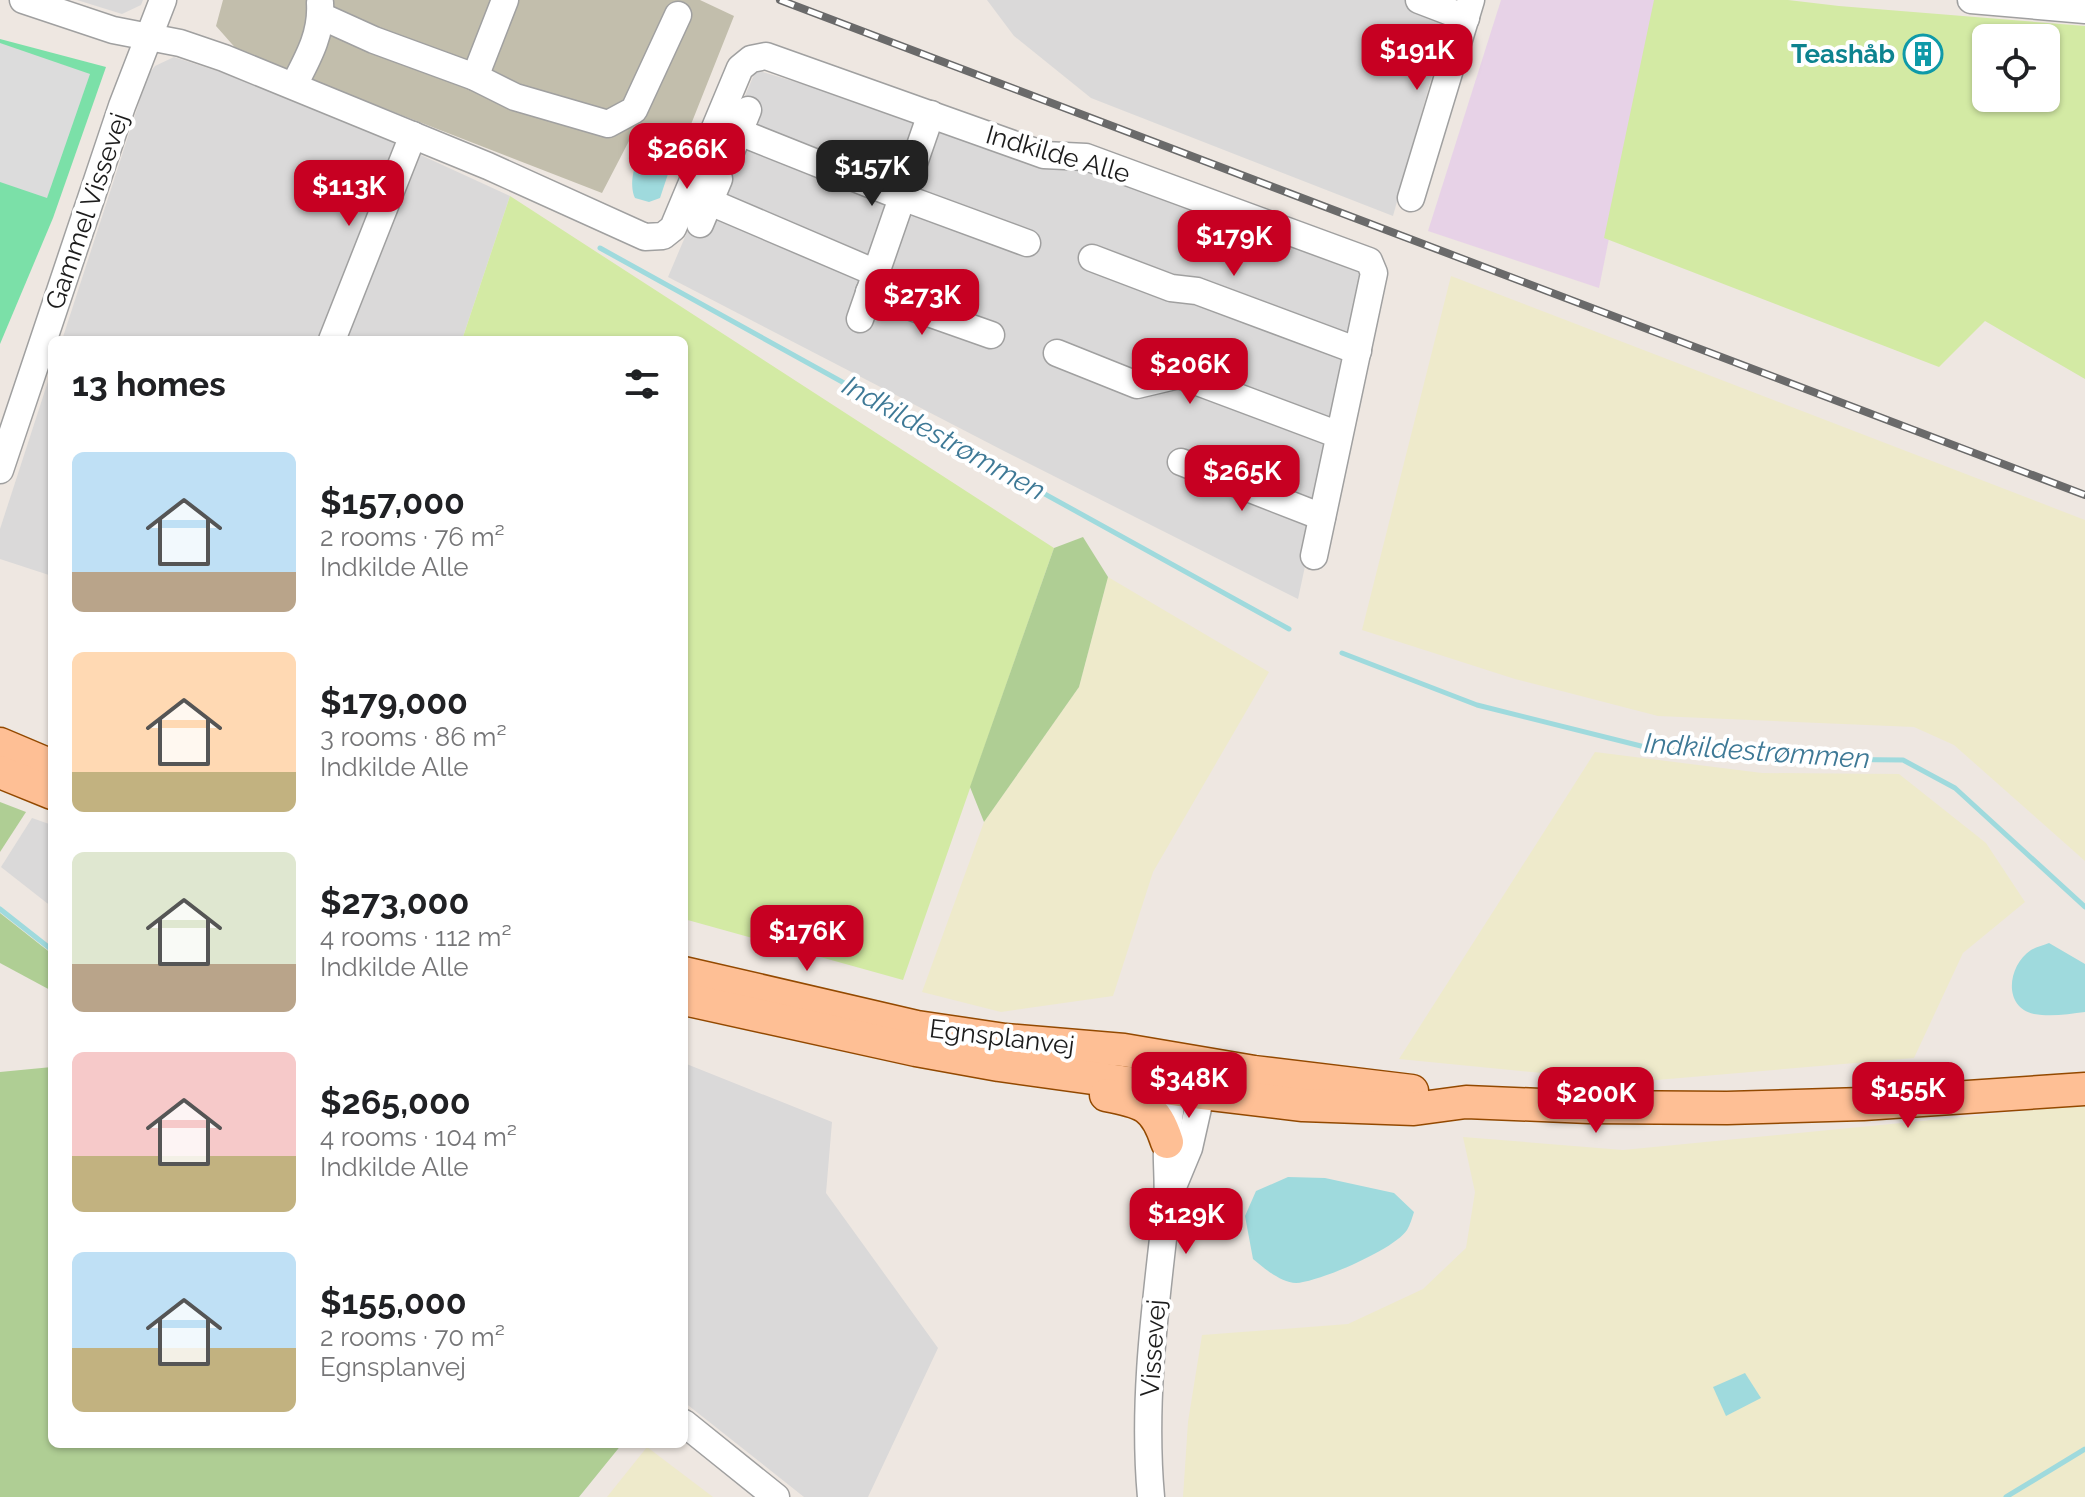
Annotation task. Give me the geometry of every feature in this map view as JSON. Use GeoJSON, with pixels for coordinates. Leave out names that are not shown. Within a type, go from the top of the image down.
{"type":"FeatureCollection","features":[{"type":"Feature","properties":{"kind":"main road"},"geometry":{"type":"LineString","coordinates":[[0,744],[48,764]]}},
{"type":"Feature","properties":{"kind":"main road"},"geometry":{"type":"LineString","coordinates":[[0,772],[48,791]]}},
{"type":"Feature","properties":{"kind":"main road","name":"Egnsplanvej"},"geometry":{"type":"LineString","coordinates":[[688,974],[917,1027],[1005,1040],[1124,1050],[1193,1077],[1303,1105],[1414,1109],[1466,1102]]}},
{"type":"Feature","properties":{"kind":"main road","name":"Egnsplanvej"},"geometry":{"type":"LineString","coordinates":[[688,1000],[999,1065],[1193,1077],[1254,1072],[1415,1091],[1466,1102],[1727,1108],[1863,1104],[2085,1089]]}},
{"type":"Feature","properties":{"kind":"main road"},"geometry":{"type":"LineString","coordinates":[[999,1065],[1136,1102],[1156,1116],[1167,1142]]}},
{"type":"Feature","properties":{"kind":"street","name":"Indkilde Alle"},"geometry":{"type":"LineString","coordinates":[[23,0],[113,30],[180,43],[294,85],[645,237],[663,236],[673,228],[740,68],[751,59],[766,56],[1044,155],[1086,157],[1369,261],[1374,273],[1314,556]]}},
{"type":"Feature","properties":{"kind":"street","name":"Gammel Vissevej"},"geometry":{"type":"LineString","coordinates":[[0,470],[126,95],[163,0]]}},
{"type":"Feature","properties":{"kind":"street"},"geometry":{"type":"LineString","coordinates":[[475,77],[505,0]]}},
{"type":"Feature","properties":{"kind":"street"},"geometry":{"type":"LineString","coordinates":[[1411,198],[1468,9],[1419,0]]}},
{"type":"Feature","properties":{"kind":"street"},"geometry":{"type":"LineString","coordinates":[[1971,0],[2085,10]]}},
{"type":"Feature","properties":{"kind":"street"},"geometry":{"type":"LineString","coordinates":[[320,8],[374,40],[475,77],[515,97],[608,124],[634,110],[678,15]]}},
{"type":"Feature","properties":{"kind":"street"},"geometry":{"type":"LineString","coordinates":[[294,85],[315,42],[320,25],[320,8]]}},
{"type":"Feature","properties":{"kind":"street"},"geometry":{"type":"LineString","coordinates":[[860,319],[931,114]]}},
{"type":"Feature","properties":{"kind":"street"},"geometry":{"type":"LineString","coordinates":[[739,132],[1027,243]]}},
{"type":"Feature","properties":{"kind":"street"},"geometry":{"type":"LineString","coordinates":[[334,336],[413,135]]}},
{"type":"Feature","properties":{"kind":"street"},"geometry":{"type":"LineString","coordinates":[[710,201],[872,283],[991,335]]}},
{"type":"Feature","properties":{"kind":"street"},"geometry":{"type":"LineString","coordinates":[[1092,258],[1171,288],[1197,291],[1358,351]]}},
{"type":"Feature","properties":{"kind":"street"},"geometry":{"type":"LineString","coordinates":[[1057,353],[1137,385],[1179,375],[1339,435]]}},
{"type":"Feature","properties":{"kind":"street"},"geometry":{"type":"LineString","coordinates":[[1181,462],[1322,517]]}},
{"type":"Feature","properties":{"kind":"street","name":"Vissevej"},"geometry":{"type":"LineString","coordinates":[[1151,1497],[1147,1427],[1149,1380],[1167,1199],[1167,1142],[1193,1077]]}},
{"type":"Feature","properties":{"kind":"street","name":"Vissevej"},"geometry":{"type":"LineString","coordinates":[[1167,1199],[1189,1148],[1193,1077]]}},
{"type":"Feature","properties":{"kind":"street"},"geometry":{"type":"LineString","coordinates":[[688,1426],[776,1497]]}},
{"type":"Feature","properties":{"kind":"shaded area"},"geometry":{"type":"Polygon","coordinates":[[[77,0],[143,0],[141,5],[122,14],[77,0]]]}},
{"type":"Feature","properties":{"kind":"shaded area"},"geometry":{"type":"Polygon","coordinates":[[[223,0],[700,0],[734,16],[686,137],[630,139],[602,193],[239,52],[216,26],[223,0]]]}},
{"type":"Feature","properties":{"kind":"shaded area"},"geometry":{"type":"Polygon","coordinates":[[[987,0],[1453,0],[1393,216],[1091,98],[1014,36],[987,0]]]}},
{"type":"Feature","properties":{"kind":"shaded area"},"geometry":{"type":"Polygon","coordinates":[[[1501,0],[1657,0],[1599,288],[1428,231],[1501,0]]]}},
{"type":"Feature","properties":{"kind":"shaded area"},"geometry":{"type":"Polygon","coordinates":[[[0,43],[90,74],[47,198],[0,182],[0,43]]]}},
{"type":"Feature","properties":{"kind":"shaded area"},"geometry":{"type":"Polygon","coordinates":[[[174,57],[290,95],[510,196],[463,336],[63,336],[148,75],[155,66],[174,57]]]}},
{"type":"Feature","properties":{"kind":"shaded area"},"geometry":{"type":"Polygon","coordinates":[[[756,70],[1080,168],[1368,273],[1298,599],[668,277],[756,70]]]}},
{"type":"Feature","properties":{"kind":"shaded area"},"geometry":{"type":"Polygon","coordinates":[[[1451,276],[2085,520],[2085,861],[1954,745],[1914,727],[1658,716],[1515,679],[1362,630],[1451,276]]]}},
{"type":"Feature","properties":{"kind":"shaded area"},"geometry":{"type":"Polygon","coordinates":[[[48,381],[48,575],[0,559],[0,529],[48,381]]]}},
{"type":"Feature","properties":{"kind":"shaded area"},"geometry":{"type":"Polygon","coordinates":[[[1108,577],[1269,672],[1153,872],[1113,996],[1001,1012],[922,992],[984,822],[1079,687],[1108,577]]]}},
{"type":"Feature","properties":{"kind":"shaded area"},"geometry":{"type":"Polygon","coordinates":[[[1595,752],[1762,773],[1899,774],[1986,843],[2025,902],[1963,953],[1914,1058],[1633,1082],[1399,1059],[1595,752]]]}},
{"type":"Feature","properties":{"kind":"shaded area"},"geometry":{"type":"Polygon","coordinates":[[[32,818],[48,824],[48,904],[1,867],[32,818]]]}},
{"type":"Feature","properties":{"kind":"shaded area"},"geometry":{"type":"Polygon","coordinates":[[[688,1065],[832,1122],[826,1193],[938,1348],[868,1497],[804,1497],[688,1405],[688,1065]]]}},
{"type":"Feature","properties":{"kind":"shaded area"},"geometry":{"type":"Polygon","coordinates":[[[2085,1105],[2085,1497],[1183,1497],[1188,1422],[1202,1335],[1348,1324],[1423,1289],[1466,1248],[1475,1192],[1463,1137],[1623,1150],[2085,1105]]]}},
{"type":"Feature","properties":{"kind":"shaded area"},"geometry":{"type":"Polygon","coordinates":[[[648,1448],[713,1497],[607,1497],[648,1448]]]}},
{"type":"Feature","properties":{"kind":"green space"},"geometry":{"type":"Polygon","coordinates":[[[1654,0],[1788,0],[2085,26],[2085,379],[1985,321],[1939,367],[1604,238],[1654,0]]]}},
{"type":"Feature","properties":{"kind":"green space"},"geometry":{"type":"Polygon","coordinates":[[[0,39],[106,67],[53,218],[0,344],[0,39]]]}},
{"type":"Feature","properties":{"kind":"green space"},"geometry":{"type":"Polygon","coordinates":[[[510,196],[1054,548],[903,980],[688,920],[688,336],[463,336],[510,196]]]}},
{"type":"Feature","properties":{"kind":"green space"},"geometry":{"type":"Polygon","coordinates":[[[1083,537],[1108,577],[1079,687],[984,822],[970,787],[1054,548],[1083,537]]]}},
{"type":"Feature","properties":{"kind":"green space"},"geometry":{"type":"Polygon","coordinates":[[[0,802],[26,812],[0,852],[0,802]]]}},
{"type":"Feature","properties":{"kind":"green space"},"geometry":{"type":"Polygon","coordinates":[[[0,913],[48,951],[48,989],[0,963],[0,913]]]}},
{"type":"Feature","properties":{"kind":"green space"},"geometry":{"type":"Polygon","coordinates":[[[48,1067],[48,1448],[619,1448],[579,1497],[0,1497],[0,1072],[48,1067]]]}},
{"type":"Feature","properties":{"kind":"water"},"geometry":{"type":"Polygon","coordinates":[[[659,147],[667,149],[673,159],[660,198],[649,202],[635,198],[632,180],[635,167],[645,151],[659,147]]]}},
{"type":"Feature","properties":{"kind":"water"},"geometry":{"type":"Polygon","coordinates":[[[2049,943],[2085,964],[2085,1012],[2040,1015],[2024,1010],[2017,1003],[2012,985],[2017,965],[2031,950],[2049,943]]]}},
{"type":"Feature","properties":{"kind":"water"},"geometry":{"type":"Polygon","coordinates":[[[1288,1177],[1325,1178],[1394,1193],[1414,1212],[1400,1238],[1373,1255],[1321,1277],[1296,1283],[1284,1281],[1253,1259],[1245,1216],[1256,1191],[1288,1177]]]}},
{"type":"Feature","properties":{"kind":"water"},"geometry":{"type":"Polygon","coordinates":[[[1745,1373],[1761,1398],[1726,1416],[1713,1387],[1745,1373]]]}},
{"type":"Feature","properties":{"kind":"waterway","name":"Indkildestrømmen"},"geometry":{"type":"LineString","coordinates":[[600,248],[1289,629]]}},
{"type":"Feature","properties":{"kind":"waterway","name":"Indkildestrømmen"},"geometry":{"type":"LineString","coordinates":[[1342,653],[1477,705],[1653,749],[1799,759],[1903,760],[1955,788],[2085,907]]}},
{"type":"Feature","properties":{"kind":"waterway"},"geometry":{"type":"LineString","coordinates":[[0,909],[48,947]]}},
{"type":"Feature","properties":{"kind":"waterway"},"geometry":{"type":"LineString","coordinates":[[2006,1497],[2085,1449]]}},
{"type":"Feature","properties":{"kind":"railway"},"geometry":{"type":"LineString","coordinates":[[780,0],[2085,495]]}},
{"type":"Feature","properties":{"kind":"place","name":"Teashåb"},"geometry":{"type":"Point","coordinates":[1923,54]}}]}
